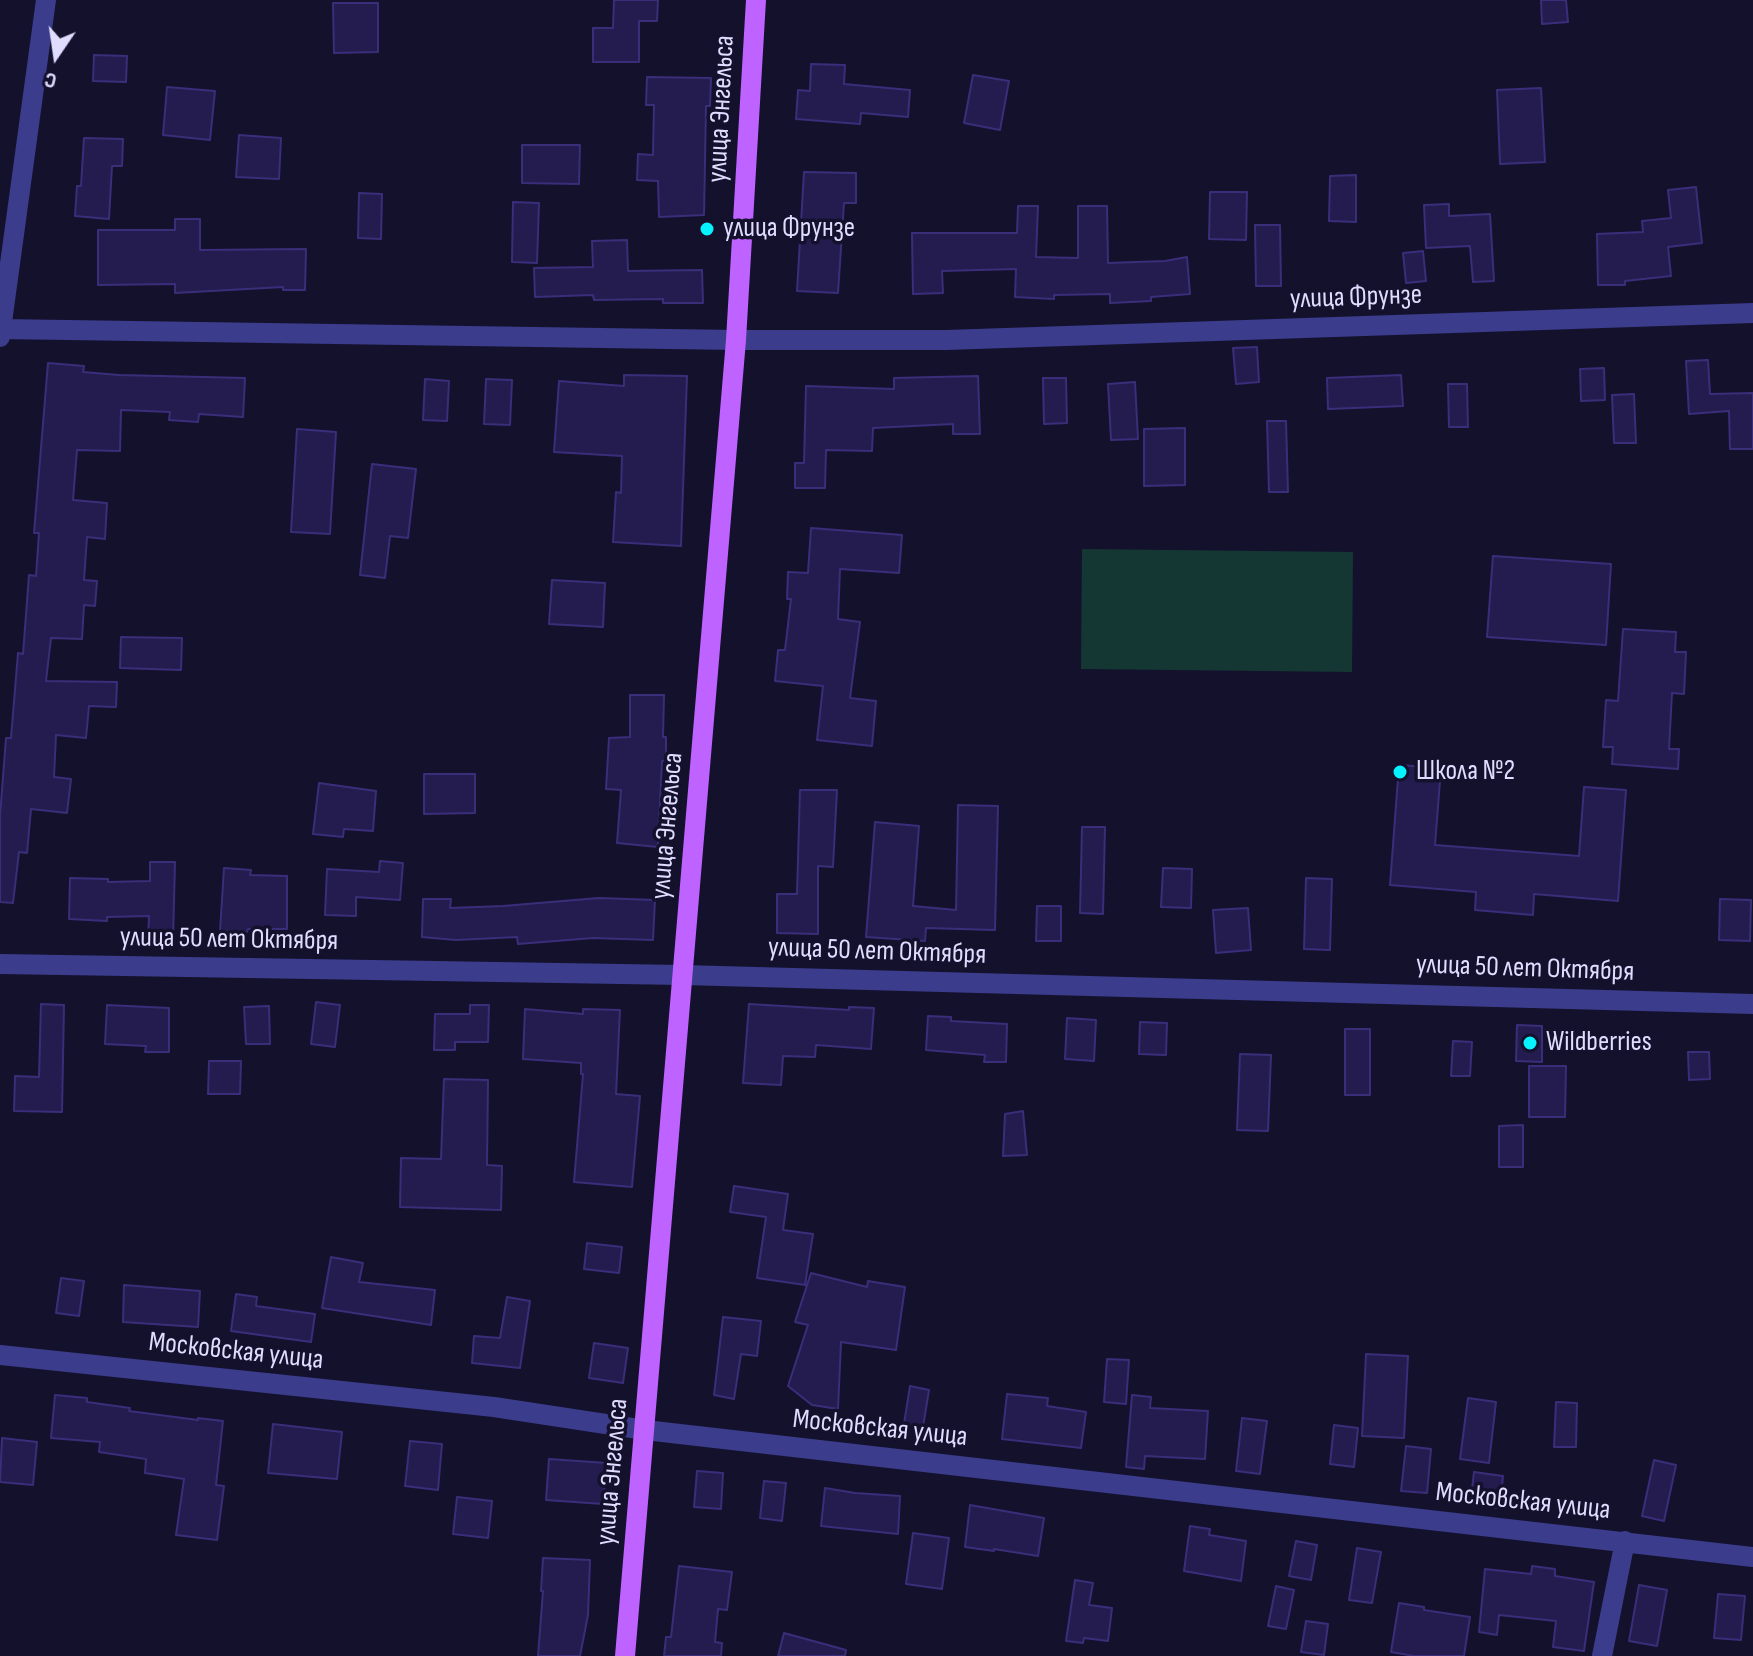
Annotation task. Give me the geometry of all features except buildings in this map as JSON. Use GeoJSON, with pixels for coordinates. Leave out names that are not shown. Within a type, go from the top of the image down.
{"type":"FeatureCollection","features":[{"type":"Feature","properties":{"kind":"main road","name":"улица Энгельса"},"geometry":{"type":"LineString","coordinates":[[625,1656],[736,340],[756,0]]}},
{"type":"Feature","properties":{"kind":"street"},"geometry":{"type":"LineString","coordinates":[[0,337],[46,0]]}},
{"type":"Feature","properties":{"kind":"street","name":"улица Фрунзе"},"geometry":{"type":"LineString","coordinates":[[0,329],[736,340],[962,339],[1753,313]]}},
{"type":"Feature","properties":{"kind":"street","name":"улица 50 лет Октября"},"geometry":{"type":"LineString","coordinates":[[0,964],[683,975],[1753,1004]]}},
{"type":"Feature","properties":{"kind":"street","name":"Московская улица"},"geometry":{"type":"LineString","coordinates":[[0,1355],[494,1407],[645,1430],[1753,1557]]}},
{"type":"Feature","properties":{"kind":"street"},"geometry":{"type":"LineString","coordinates":[[1602,1656],[1625,1541]]}},
{"type":"Feature","properties":{"kind":"green space"},"geometry":{"type":"Polygon","coordinates":[[[1082,549],[1353,552],[1352,672],[1081,669],[1082,549]]]}},
{"type":"Feature","properties":{"kind":"place","name":"улица Фрунзе"},"geometry":{"type":"Point","coordinates":[707,229]}},
{"type":"Feature","properties":{"kind":"place","name":"Школа №2"},"geometry":{"type":"Point","coordinates":[1400,772]}},
{"type":"Feature","properties":{"kind":"place","name":"Wildberries"},"geometry":{"type":"Point","coordinates":[1530,1043]}}]}
